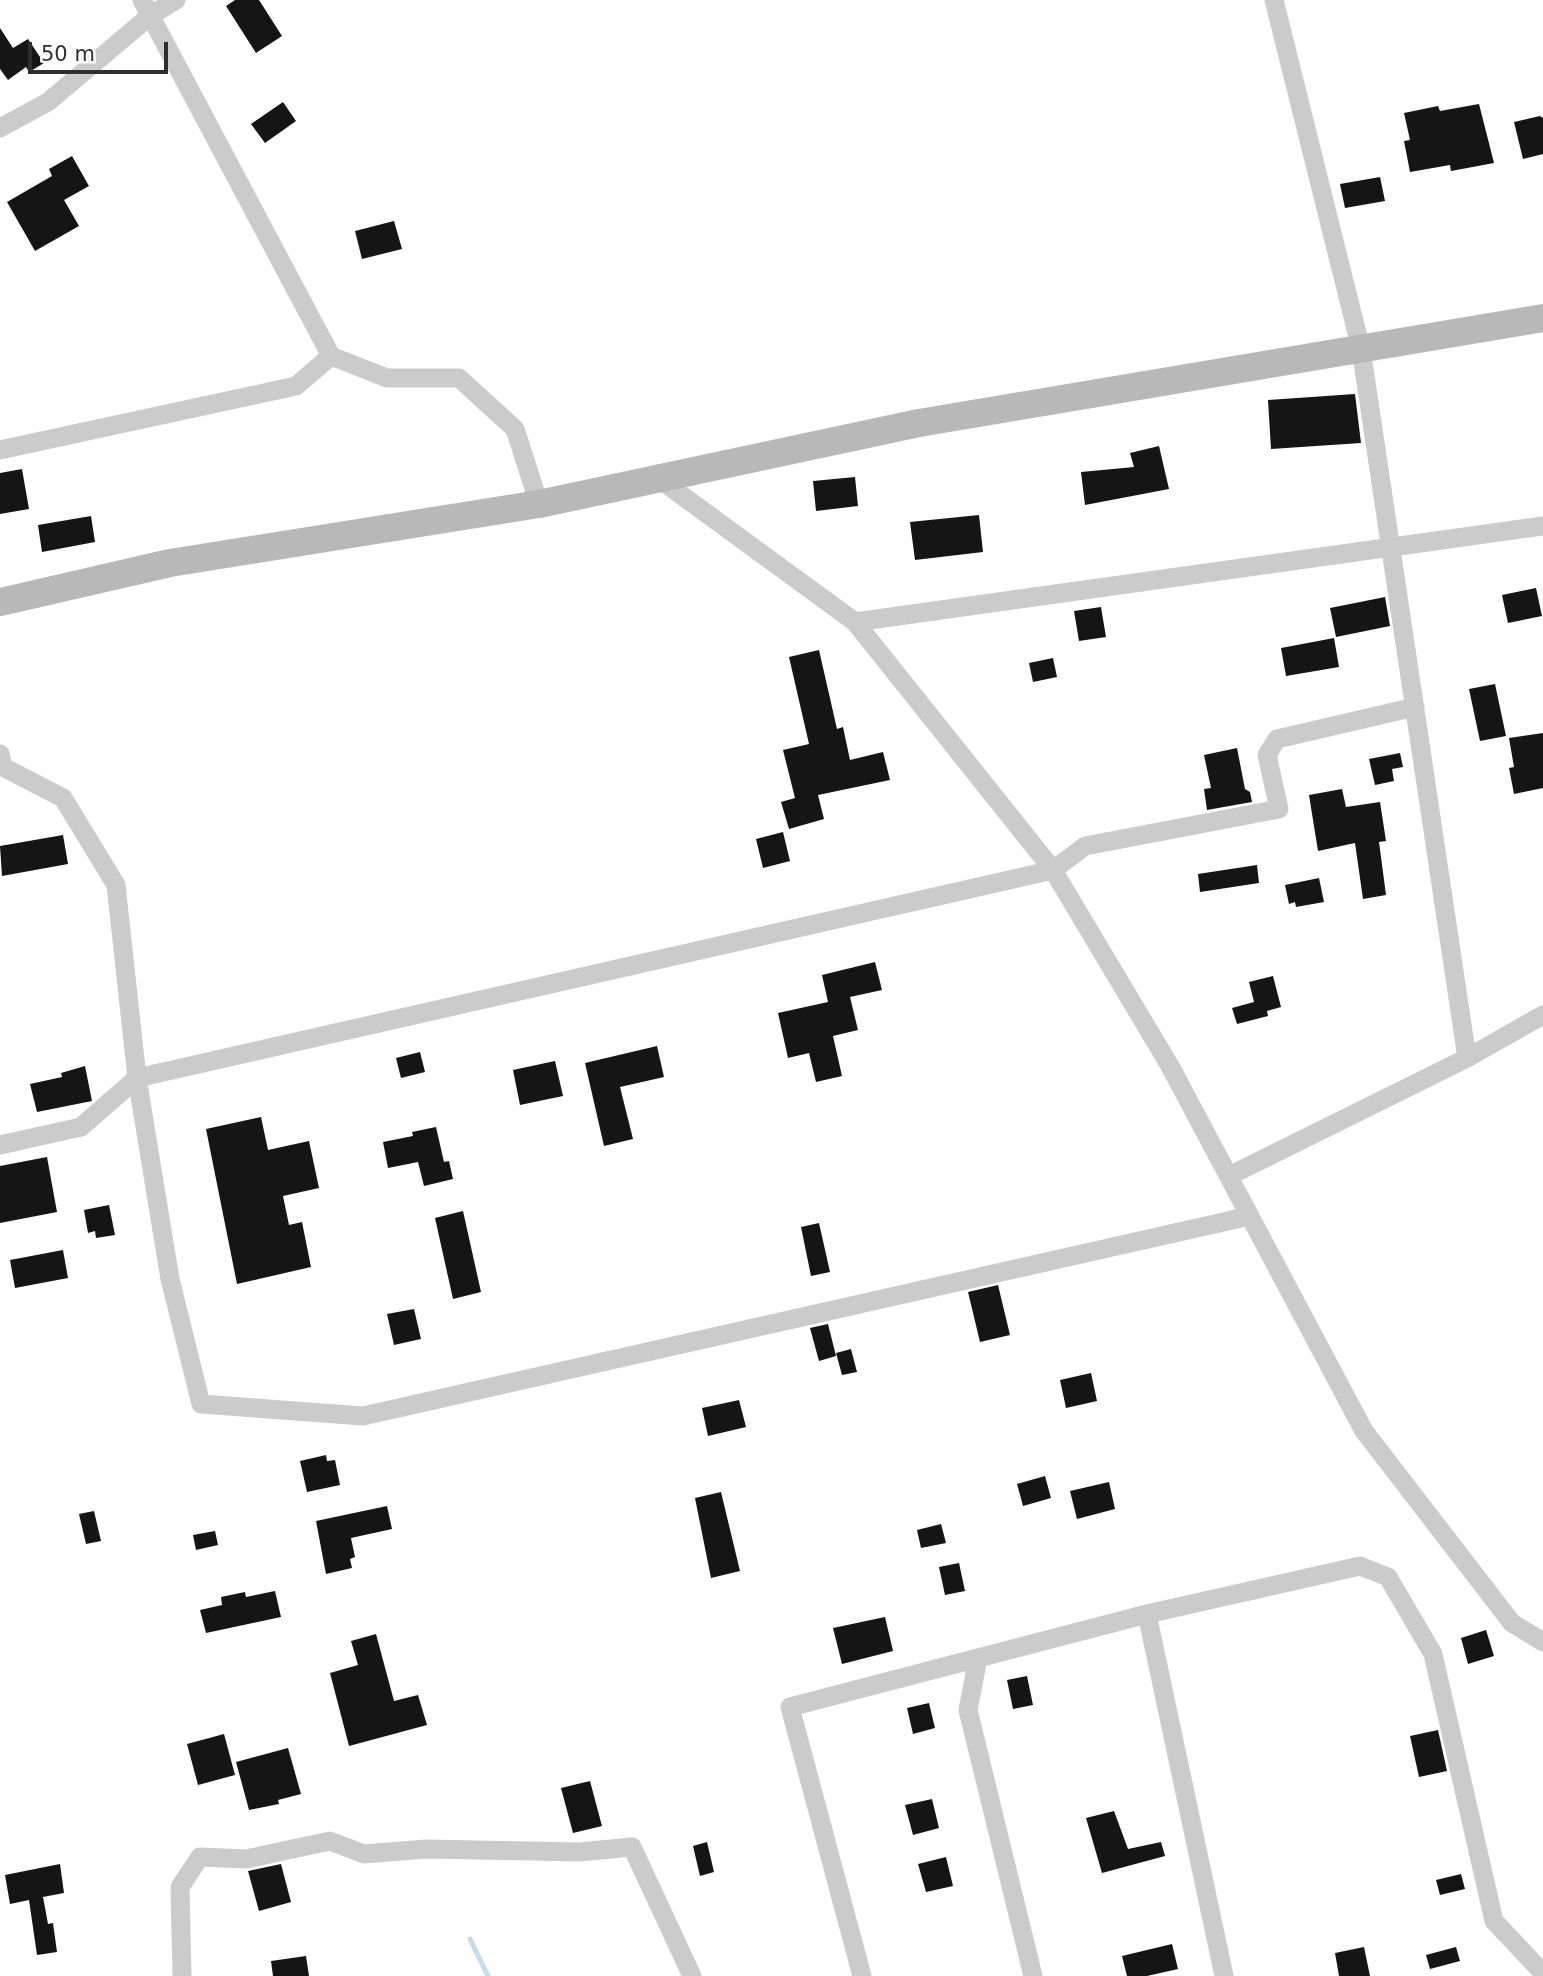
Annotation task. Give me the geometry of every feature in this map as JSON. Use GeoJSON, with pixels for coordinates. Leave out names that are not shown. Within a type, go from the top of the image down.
{"type":"FeatureCollection","features":[{"type":"Feature","properties":{"kind":"street"},"geometry":{"type":"LineString","coordinates":[[0,128],[48,102],[146,8],[176,0]]}},
{"type":"Feature","properties":{"kind":"street"},"geometry":{"type":"LineString","coordinates":[[1274,0],[1361,348],[1467,1059]]}},
{"type":"Feature","properties":{"kind":"street"},"geometry":{"type":"LineString","coordinates":[[146,8],[331,356],[387,377],[459,378],[514,429],[539,503]]}},
{"type":"Feature","properties":{"kind":"street"},"geometry":{"type":"LineString","coordinates":[[0,602],[170,563],[539,503],[919,423],[1543,318]]}},
{"type":"Feature","properties":{"kind":"street"},"geometry":{"type":"LineString","coordinates":[[0,450],[296,386],[331,356]]}},
{"type":"Feature","properties":{"kind":"street"},"geometry":{"type":"LineString","coordinates":[[657,478],[855,622],[1053,870],[1170,1066],[1364,1431],[1512,1623],[1543,1643]]}},
{"type":"Feature","properties":{"kind":"street"},"geometry":{"type":"LineString","coordinates":[[855,622],[1543,526]]}},
{"type":"Feature","properties":{"kind":"street"},"geometry":{"type":"LineString","coordinates":[[0,1144],[80,1127],[137,1078],[1053,870],[1085,846],[1279,809],[1267,755],[1277,739],[1415,707]]}},
{"type":"Feature","properties":{"kind":"street"},"geometry":{"type":"LineString","coordinates":[[0,754],[3,767],[63,797],[116,885],[137,1078],[170,1279],[201,1404],[363,1416],[1250,1216]]}},
{"type":"Feature","properties":{"kind":"street"},"geometry":{"type":"LineString","coordinates":[[1229,1176],[1467,1059],[1543,1015]]}},
{"type":"Feature","properties":{"kind":"street"},"geometry":{"type":"LineString","coordinates":[[862,1976],[790,1707],[1147,1614],[1360,1566],[1388,1577],[1433,1654],[1494,1921],[1543,1973]]}},
{"type":"Feature","properties":{"kind":"street"},"geometry":{"type":"LineString","coordinates":[[1147,1614],[1224,1976]]}},
{"type":"Feature","properties":{"kind":"street"},"geometry":{"type":"LineString","coordinates":[[978,1658],[968,1710],[1033,1976]]}},
{"type":"Feature","properties":{"kind":"street"},"geometry":{"type":"LineString","coordinates":[[183,1976],[180,1887],[200,1857],[246,1859],[330,1841],[364,1854],[426,1849],[579,1852],[632,1847],[692,1976]]}},
{"type":"Feature","properties":{"kind":"street"},"geometry":{"type":"LineString","coordinates":[[1530,1976],[1543,1973]]}},
{"type":"Feature","properties":{"kind":"building"},"geometry":{"type":"Polygon","coordinates":[[[235,0],[259,0],[282,36],[256,53],[226,6],[235,0]]]}},
{"type":"Feature","properties":{"kind":"building"},"geometry":{"type":"Polygon","coordinates":[[[0,28],[13,48],[28,39],[44,63],[29,72],[26,67],[8,80],[0,69],[0,28]]]}},
{"type":"Feature","properties":{"kind":"building"},"geometry":{"type":"Polygon","coordinates":[[[283,102],[296,121],[265,143],[251,124],[283,102]]]}},
{"type":"Feature","properties":{"kind":"building"},"geometry":{"type":"Polygon","coordinates":[[[1479,104],[1494,163],[1451,171],[1450,165],[1410,172],[1404,141],[1410,140],[1404,113],[1438,106],[1440,111],[1479,104]]]}},
{"type":"Feature","properties":{"kind":"building"},"geometry":{"type":"Polygon","coordinates":[[[1540,116],[1543,118],[1543,154],[1523,159],[1514,122],[1540,116]]]}},
{"type":"Feature","properties":{"kind":"building"},"geometry":{"type":"Polygon","coordinates":[[[72,156],[89,186],[64,200],[79,226],[35,251],[7,202],[52,176],[49,169],[72,156]]]}},
{"type":"Feature","properties":{"kind":"building"},"geometry":{"type":"Polygon","coordinates":[[[1380,177],[1385,201],[1345,208],[1340,184],[1380,177]]]}},
{"type":"Feature","properties":{"kind":"building"},"geometry":{"type":"Polygon","coordinates":[[[394,221],[402,249],[362,259],[355,231],[394,221]]]}},
{"type":"Feature","properties":{"kind":"building"},"geometry":{"type":"Polygon","coordinates":[[[1355,394],[1361,443],[1271,449],[1268,400],[1355,394]]]}},
{"type":"Feature","properties":{"kind":"building"},"geometry":{"type":"Polygon","coordinates":[[[1159,446],[1169,489],[1085,505],[1081,472],[1134,467],[1130,453],[1159,446]]]}},
{"type":"Feature","properties":{"kind":"building"},"geometry":{"type":"Polygon","coordinates":[[[22,469],[29,509],[0,514],[0,473],[22,469]]]}},
{"type":"Feature","properties":{"kind":"building"},"geometry":{"type":"Polygon","coordinates":[[[855,477],[858,506],[816,511],[813,481],[855,477]]]}},
{"type":"Feature","properties":{"kind":"building"},"geometry":{"type":"Polygon","coordinates":[[[979,515],[983,552],[915,560],[910,522],[979,515]]]}},
{"type":"Feature","properties":{"kind":"building"},"geometry":{"type":"Polygon","coordinates":[[[91,516],[95,542],[42,552],[38,525],[91,516]]]}},
{"type":"Feature","properties":{"kind":"building"},"geometry":{"type":"Polygon","coordinates":[[[1536,588],[1542,616],[1508,623],[1502,595],[1536,588]]]}},
{"type":"Feature","properties":{"kind":"building"},"geometry":{"type":"Polygon","coordinates":[[[1385,597],[1390,626],[1336,637],[1330,608],[1385,597]]]}},
{"type":"Feature","properties":{"kind":"building"},"geometry":{"type":"Polygon","coordinates":[[[1101,607],[1106,637],[1079,641],[1074,611],[1101,607]]]}},
{"type":"Feature","properties":{"kind":"building"},"geometry":{"type":"Polygon","coordinates":[[[1334,638],[1339,667],[1286,676],[1281,648],[1334,638]]]}},
{"type":"Feature","properties":{"kind":"building"},"geometry":{"type":"Polygon","coordinates":[[[819,650],[837,729],[843,727],[850,760],[883,752],[890,780],[818,795],[824,819],[789,829],[781,802],[795,798],[783,750],[809,744],[789,657],[819,650]]]}},
{"type":"Feature","properties":{"kind":"building"},"geometry":{"type":"Polygon","coordinates":[[[1053,658],[1057,677],[1033,682],[1029,663],[1053,658]]]}},
{"type":"Feature","properties":{"kind":"building"},"geometry":{"type":"Polygon","coordinates":[[[1495,684],[1506,736],[1480,741],[1469,689],[1495,684]]]}},
{"type":"Feature","properties":{"kind":"building"},"geometry":{"type":"Polygon","coordinates":[[[1543,733],[1543,788],[1514,794],[1509,768],[1514,767],[1509,738],[1543,733]]]}},
{"type":"Feature","properties":{"kind":"building"},"geometry":{"type":"Polygon","coordinates":[[[1237,748],[1245,789],[1250,792],[1252,802],[1207,810],[1204,789],[1211,788],[1204,755],[1237,748]]]}},
{"type":"Feature","properties":{"kind":"building"},"geometry":{"type":"Polygon","coordinates":[[[1400,753],[1403,767],[1392,769],[1394,781],[1375,785],[1369,759],[1400,753]]]}},
{"type":"Feature","properties":{"kind":"building"},"geometry":{"type":"Polygon","coordinates":[[[1342,789],[1346,807],[1380,802],[1386,841],[1379,842],[1386,895],[1363,899],[1355,843],[1318,851],[1309,795],[1342,789]]]}},
{"type":"Feature","properties":{"kind":"building"},"geometry":{"type":"Polygon","coordinates":[[[783,832],[790,861],[763,868],[756,839],[783,832]]]}},
{"type":"Feature","properties":{"kind":"building"},"geometry":{"type":"Polygon","coordinates":[[[63,835],[68,864],[2,876],[0,846],[63,835]]]}},
{"type":"Feature","properties":{"kind":"building"},"geometry":{"type":"Polygon","coordinates":[[[1257,865],[1259,883],[1200,892],[1198,874],[1257,865]]]}},
{"type":"Feature","properties":{"kind":"building"},"geometry":{"type":"Polygon","coordinates":[[[1319,878],[1324,902],[1296,907],[1295,902],[1289,904],[1285,885],[1319,878]]]}},
{"type":"Feature","properties":{"kind":"building"},"geometry":{"type":"Polygon","coordinates":[[[875,962],[882,990],[850,997],[858,1030],[833,1036],[842,1076],[816,1082],[809,1053],[788,1058],[778,1013],[828,1002],[822,975],[875,962]]]}},
{"type":"Feature","properties":{"kind":"building"},"geometry":{"type":"Polygon","coordinates":[[[1273,976],[1281,1007],[1267,1011],[1268,1016],[1237,1024],[1232,1008],[1254,1002],[1249,982],[1273,976]]]}},
{"type":"Feature","properties":{"kind":"building"},"geometry":{"type":"Polygon","coordinates":[[[657,1046],[664,1077],[620,1087],[633,1139],[604,1146],[585,1063],[657,1046]]]}},
{"type":"Feature","properties":{"kind":"building"},"geometry":{"type":"Polygon","coordinates":[[[420,1052],[425,1072],[401,1078],[396,1058],[420,1052]]]}},
{"type":"Feature","properties":{"kind":"building"},"geometry":{"type":"Polygon","coordinates":[[[555,1061],[563,1096],[520,1105],[513,1070],[555,1061]]]}},
{"type":"Feature","properties":{"kind":"building"},"geometry":{"type":"Polygon","coordinates":[[[85,1066],[92,1101],[37,1112],[30,1084],[62,1077],[61,1073],[85,1066]]]}},
{"type":"Feature","properties":{"kind":"building"},"geometry":{"type":"Polygon","coordinates":[[[261,1117],[268,1150],[309,1141],[319,1188],[283,1196],[289,1225],[302,1222],[311,1267],[237,1284],[206,1129],[261,1117]]]}},
{"type":"Feature","properties":{"kind":"building"},"geometry":{"type":"Polygon","coordinates":[[[436,1127],[444,1162],[449,1161],[453,1179],[424,1186],[418,1162],[388,1168],[383,1142],[413,1136],[412,1132],[436,1127]]]}},
{"type":"Feature","properties":{"kind":"building"},"geometry":{"type":"Polygon","coordinates":[[[47,1157],[57,1212],[0,1223],[0,1166],[47,1157]]]}},
{"type":"Feature","properties":{"kind":"building"},"geometry":{"type":"Polygon","coordinates":[[[109,1205],[115,1235],[96,1238],[95,1231],[88,1233],[84,1210],[109,1205]]]}},
{"type":"Feature","properties":{"kind":"building"},"geometry":{"type":"Polygon","coordinates":[[[463,1211],[481,1292],[453,1299],[435,1218],[463,1211]]]}},
{"type":"Feature","properties":{"kind":"building"},"geometry":{"type":"Polygon","coordinates":[[[819,1223],[830,1272],[811,1276],[801,1227],[819,1223]]]}},
{"type":"Feature","properties":{"kind":"building"},"geometry":{"type":"Polygon","coordinates":[[[63,1250],[68,1278],[15,1288],[10,1260],[63,1250]]]}},
{"type":"Feature","properties":{"kind":"building"},"geometry":{"type":"Polygon","coordinates":[[[998,1285],[1010,1335],[980,1342],[968,1292],[998,1285]]]}},
{"type":"Feature","properties":{"kind":"building"},"geometry":{"type":"Polygon","coordinates":[[[414,1309],[421,1339],[394,1345],[387,1314],[414,1309]]]}},
{"type":"Feature","properties":{"kind":"building"},"geometry":{"type":"Polygon","coordinates":[[[828,1324],[836,1356],[819,1361],[810,1328],[828,1324]]]}},
{"type":"Feature","properties":{"kind":"building"},"geometry":{"type":"Polygon","coordinates":[[[851,1349],[857,1372],[842,1375],[836,1353],[851,1349]]]}},
{"type":"Feature","properties":{"kind":"building"},"geometry":{"type":"Polygon","coordinates":[[[1091,1373],[1097,1401],[1066,1408],[1060,1380],[1091,1373]]]}},
{"type":"Feature","properties":{"kind":"building"},"geometry":{"type":"Polygon","coordinates":[[[739,1400],[746,1427],[708,1436],[702,1408],[739,1400]]]}},
{"type":"Feature","properties":{"kind":"building"},"geometry":{"type":"Polygon","coordinates":[[[326,1455],[327,1461],[335,1460],[340,1485],[307,1492],[300,1461],[326,1455]]]}},
{"type":"Feature","properties":{"kind":"building"},"geometry":{"type":"Polygon","coordinates":[[[1045,1476],[1051,1498],[1023,1506],[1017,1484],[1045,1476]]]}},
{"type":"Feature","properties":{"kind":"building"},"geometry":{"type":"Polygon","coordinates":[[[1109,1482],[1115,1509],[1077,1519],[1070,1491],[1109,1482]]]}},
{"type":"Feature","properties":{"kind":"building"},"geometry":{"type":"Polygon","coordinates":[[[721,1492],[740,1571],[711,1578],[695,1498],[721,1492]]]}},
{"type":"Feature","properties":{"kind":"building"},"geometry":{"type":"Polygon","coordinates":[[[387,1506],[392,1529],[351,1538],[355,1557],[350,1559],[352,1568],[326,1574],[316,1521],[387,1506]]]}},
{"type":"Feature","properties":{"kind":"building"},"geometry":{"type":"Polygon","coordinates":[[[94,1511],[101,1541],[86,1544],[79,1514],[94,1511]]]}},
{"type":"Feature","properties":{"kind":"building"},"geometry":{"type":"Polygon","coordinates":[[[941,1524],[946,1543],[921,1548],[917,1530],[941,1524]]]}},
{"type":"Feature","properties":{"kind":"building"},"geometry":{"type":"Polygon","coordinates":[[[215,1531],[218,1545],[196,1550],[193,1535],[215,1531]]]}},
{"type":"Feature","properties":{"kind":"building"},"geometry":{"type":"Polygon","coordinates":[[[959,1563],[965,1591],[945,1595],[939,1567],[959,1563]]]}},
{"type":"Feature","properties":{"kind":"building"},"geometry":{"type":"Polygon","coordinates":[[[275,1591],[281,1617],[206,1633],[200,1610],[222,1605],[221,1597],[245,1592],[246,1597],[275,1591]]]}},
{"type":"Feature","properties":{"kind":"building"},"geometry":{"type":"Polygon","coordinates":[[[885,1617],[893,1651],[842,1664],[833,1628],[885,1617]]]}},
{"type":"Feature","properties":{"kind":"building"},"geometry":{"type":"Polygon","coordinates":[[[1486,1630],[1494,1656],[1468,1664],[1461,1638],[1486,1630]]]}},
{"type":"Feature","properties":{"kind":"building"},"geometry":{"type":"Polygon","coordinates":[[[376,1634],[394,1701],[418,1695],[427,1725],[349,1746],[330,1673],[358,1665],[351,1641],[376,1634]]]}},
{"type":"Feature","properties":{"kind":"building"},"geometry":{"type":"Polygon","coordinates":[[[1027,1676],[1033,1705],[1013,1709],[1007,1680],[1027,1676]]]}},
{"type":"Feature","properties":{"kind":"building"},"geometry":{"type":"Polygon","coordinates":[[[929,1703],[935,1728],[913,1734],[907,1708],[929,1703]]]}},
{"type":"Feature","properties":{"kind":"building"},"geometry":{"type":"Polygon","coordinates":[[[1438,1730],[1447,1771],[1419,1777],[1410,1736],[1438,1730]]]}},
{"type":"Feature","properties":{"kind":"building"},"geometry":{"type":"Polygon","coordinates":[[[224,1734],[235,1775],[198,1785],[187,1744],[224,1734]]]}},
{"type":"Feature","properties":{"kind":"building"},"geometry":{"type":"Polygon","coordinates":[[[288,1748],[301,1794],[278,1800],[279,1804],[249,1810],[236,1762],[288,1748]]]}},
{"type":"Feature","properties":{"kind":"building"},"geometry":{"type":"Polygon","coordinates":[[[590,1781],[602,1826],[573,1833],[561,1788],[590,1781]]]}},
{"type":"Feature","properties":{"kind":"building"},"geometry":{"type":"Polygon","coordinates":[[[932,1799],[939,1828],[913,1835],[905,1805],[932,1799]]]}},
{"type":"Feature","properties":{"kind":"building"},"geometry":{"type":"Polygon","coordinates":[[[1114,1811],[1128,1849],[1161,1842],[1165,1856],[1102,1873],[1086,1818],[1114,1811]]]}},
{"type":"Feature","properties":{"kind":"building"},"geometry":{"type":"Polygon","coordinates":[[[707,1842],[714,1872],[700,1876],[693,1846],[707,1842]]]}},
{"type":"Feature","properties":{"kind":"building"},"geometry":{"type":"Polygon","coordinates":[[[946,1857],[953,1886],[926,1892],[918,1864],[946,1857]]]}},
{"type":"Feature","properties":{"kind":"building"},"geometry":{"type":"Polygon","coordinates":[[[60,1864],[64,1893],[43,1897],[48,1924],[53,1923],[57,1952],[37,1955],[29,1900],[10,1904],[5,1875],[60,1864]]]}},
{"type":"Feature","properties":{"kind":"building"},"geometry":{"type":"Polygon","coordinates":[[[281,1864],[291,1902],[259,1911],[248,1871],[281,1864]]]}},
{"type":"Feature","properties":{"kind":"building"},"geometry":{"type":"Polygon","coordinates":[[[1461,1874],[1465,1889],[1440,1895],[1436,1880],[1461,1874]]]}},
{"type":"Feature","properties":{"kind":"building"},"geometry":{"type":"Polygon","coordinates":[[[1172,1944],[1178,1969],[1147,1976],[1127,1976],[1122,1956],[1172,1944]]]}},
{"type":"Feature","properties":{"kind":"building"},"geometry":{"type":"Polygon","coordinates":[[[1364,1947],[1370,1976],[1339,1976],[1335,1953],[1364,1947]]]}},
{"type":"Feature","properties":{"kind":"building"},"geometry":{"type":"Polygon","coordinates":[[[1456,1947],[1460,1961],[1430,1969],[1426,1955],[1456,1947]]]}},
{"type":"Feature","properties":{"kind":"building"},"geometry":{"type":"Polygon","coordinates":[[[306,1956],[309,1976],[273,1976],[271,1961],[306,1956]]]}},
{"type":"Feature","properties":{"kind":"waterway"},"geometry":{"type":"LineString","coordinates":[[470,1939],[488,1976]]}}]}
